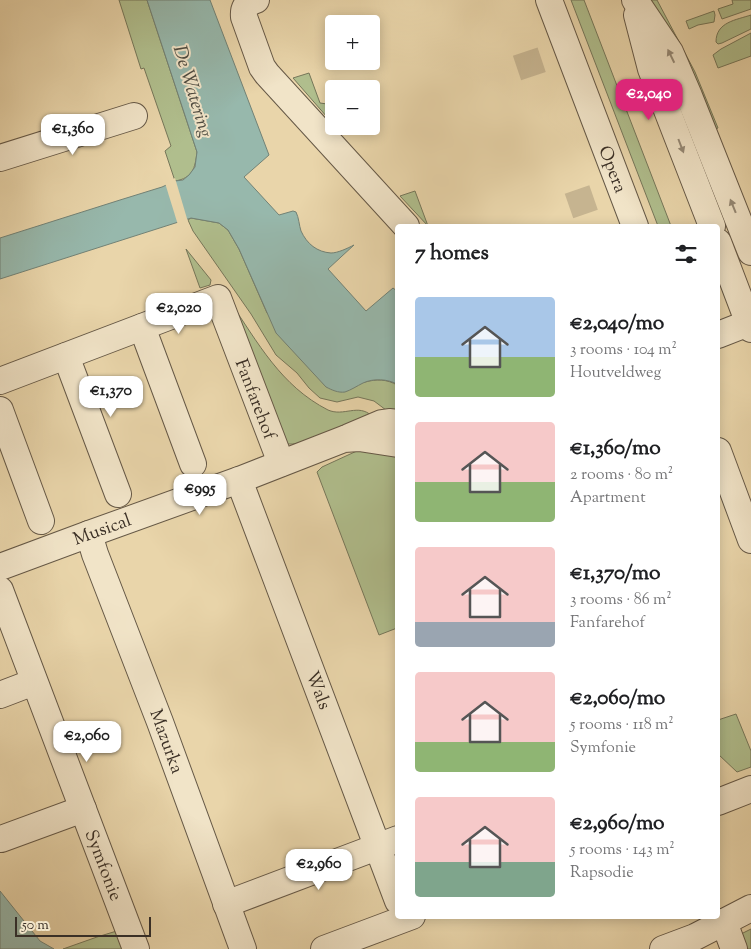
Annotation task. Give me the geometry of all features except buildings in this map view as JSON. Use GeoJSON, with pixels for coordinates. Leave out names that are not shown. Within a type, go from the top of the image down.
{"type":"FeatureCollection","features":[{"type":"Feature","properties":{"kind":"street"},"geometry":{"type":"LineString","coordinates":[[256,0],[246,5],[243,11],[262,67],[404,224]]}},
{"type":"Feature","properties":{"kind":"street","name":"Opera"},"geometry":{"type":"LineString","coordinates":[[549,0],[634,224]]}},
{"type":"Feature","properties":{"kind":"street"},"geometry":{"type":"LineString","coordinates":[[634,0],[651,69],[711,224]]}},
{"type":"Feature","properties":{"kind":"street"},"geometry":{"type":"LineString","coordinates":[[634,0],[670,52],[751,252]]}},
{"type":"Feature","properties":{"kind":"street"},"geometry":{"type":"LineString","coordinates":[[0,158],[134,116]]}},
{"type":"Feature","properties":{"kind":"street"},"geometry":{"type":"LineString","coordinates":[[720,247],[750,325],[720,334]]}},
{"type":"Feature","properties":{"kind":"street","name":"Fanfarehof"},"geometry":{"type":"LineString","coordinates":[[0,381],[218,298],[281,463]]}},
{"type":"Feature","properties":{"kind":"street"},"geometry":{"type":"LineString","coordinates":[[142,327],[193,464]]}},
{"type":"Feature","properties":{"kind":"street"},"geometry":{"type":"LineString","coordinates":[[66,356],[118,494]]}},
{"type":"Feature","properties":{"kind":"street"},"geometry":{"type":"LineString","coordinates":[[0,410],[41,521]]}},
{"type":"Feature","properties":{"kind":"street","name":"Musical"},"geometry":{"type":"LineString","coordinates":[[0,567],[239,480],[382,423],[395,423]]}},
{"type":"Feature","properties":{"kind":"street","name":"Musical"},"geometry":{"type":"LineString","coordinates":[[344,439],[359,438],[395,444]]}},
{"type":"Feature","properties":{"kind":"street"},"geometry":{"type":"LineString","coordinates":[[720,456],[751,540]]}},
{"type":"Feature","properties":{"kind":"street","name":"Wals"},"geometry":{"type":"LineString","coordinates":[[239,480],[388,843],[395,874]]}},
{"type":"Feature","properties":{"kind":"street","name":"Mazurka"},"geometry":{"type":"LineString","coordinates":[[89,534],[244,949]]}},
{"type":"Feature","properties":{"kind":"street","name":"Symfonie"},"geometry":{"type":"LineString","coordinates":[[0,590],[136,949]]}},
{"type":"Feature","properties":{"kind":"street"},"geometry":{"type":"LineString","coordinates":[[0,695],[34,682]]}},
{"type":"Feature","properties":{"kind":"street"},"geometry":{"type":"LineString","coordinates":[[720,801],[751,789]]}},
{"type":"Feature","properties":{"kind":"street","name":"Symfonie"},"geometry":{"type":"LineString","coordinates":[[1,839],[82,809]]}},
{"type":"Feature","properties":{"kind":"street"},"geometry":{"type":"LineString","coordinates":[[226,904],[388,843]]}},
{"type":"Feature","properties":{"kind":"street"},"geometry":{"type":"LineString","coordinates":[[663,949],[695,937],[717,933],[751,908]]}},
{"type":"Feature","properties":{"kind":"street"},"geometry":{"type":"LineString","coordinates":[[324,949],[395,917]]}},
{"type":"Feature","properties":{"kind":"street"},"geometry":{"type":"LineString","coordinates":[[717,933],[734,949]]}},
{"type":"Feature","properties":{"kind":"green space"},"geometry":{"type":"Polygon","coordinates":[[[119,0],[147,0],[197,152],[192,171],[181,180],[175,181],[165,151],[171,146],[144,68],[141,69],[119,0]]]}},
{"type":"Feature","properties":{"kind":"green space"},"geometry":{"type":"Polygon","coordinates":[[[571,0],[584,0],[670,224],[657,224],[571,0]]]}},
{"type":"Feature","properties":{"kind":"green space"},"geometry":{"type":"Polygon","coordinates":[[[649,0],[657,0],[695,72],[718,128],[708,133],[649,0]]]}},
{"type":"Feature","properties":{"kind":"green space"},"geometry":{"type":"Polygon","coordinates":[[[732,0],[751,0],[751,9],[722,19],[718,9],[733,4],[732,0]]]}},
{"type":"Feature","properties":{"kind":"green space"},"geometry":{"type":"Polygon","coordinates":[[[714,11],[714,22],[689,29],[686,21],[714,11]]]}},
{"type":"Feature","properties":{"kind":"green space"},"geometry":{"type":"Polygon","coordinates":[[[751,15],[751,29],[722,43],[718,44],[716,42],[719,30],[723,26],[733,20],[751,15]]]}},
{"type":"Feature","properties":{"kind":"green space"},"geometry":{"type":"Polygon","coordinates":[[[751,33],[751,56],[718,68],[713,55],[751,33]]]}},
{"type":"Feature","properties":{"kind":"green space"},"geometry":{"type":"Polygon","coordinates":[[[309,73],[320,103],[325,104],[325,115],[293,78],[309,73]]]}},
{"type":"Feature","properties":{"kind":"green space"},"geometry":{"type":"Polygon","coordinates":[[[415,191],[427,224],[426,224],[400,196],[415,191]]]}},
{"type":"Feature","properties":{"kind":"green space"},"geometry":{"type":"Polygon","coordinates":[[[191,218],[219,223],[228,230],[239,249],[267,313],[365,382],[381,380],[395,384],[395,412],[386,410],[374,401],[358,397],[337,402],[320,398],[309,388],[297,373],[276,355],[251,314],[193,231],[188,220],[191,218]]]}},
{"type":"Feature","properties":{"kind":"green space"},"geometry":{"type":"Polygon","coordinates":[[[186,249],[211,280],[210,285],[200,288],[186,249]]]}},
{"type":"Feature","properties":{"kind":"green space"},"geometry":{"type":"Polygon","coordinates":[[[229,300],[272,362],[297,389],[328,410],[340,412],[356,410],[367,412],[372,416],[305,442],[283,444],[229,300]]]}},
{"type":"Feature","properties":{"kind":"green space"},"geometry":{"type":"Polygon","coordinates":[[[359,450],[395,450],[395,629],[379,635],[317,472],[322,467],[359,450]]]}},
{"type":"Feature","properties":{"kind":"green space"},"geometry":{"type":"Polygon","coordinates":[[[736,714],[751,751],[751,767],[737,772],[720,756],[720,719],[736,714]]]}},
{"type":"Feature","properties":{"kind":"green space"},"geometry":{"type":"Polygon","coordinates":[[[751,929],[751,949],[744,949],[739,935],[751,929]]]}},
{"type":"Feature","properties":{"kind":"green space"},"geometry":{"type":"Polygon","coordinates":[[[120,930],[127,949],[63,949],[97,937],[120,930]]]}},
{"type":"Feature","properties":{"kind":"water","name":"De Watering"},"geometry":{"type":"Polygon","coordinates":[[[147,0],[210,0],[269,155],[244,177],[279,215],[293,211],[296,212],[303,236],[317,249],[334,253],[354,245],[328,269],[366,311],[393,288],[395,290],[395,383],[385,380],[372,380],[342,392],[326,387],[276,333],[239,249],[228,230],[219,223],[191,218],[0,279],[0,238],[183,180],[195,167],[197,152],[147,0]]]}},
{"type":"Feature","properties":{"kind":"water"},"geometry":{"type":"Polygon","coordinates":[[[0,891],[40,941],[54,949],[0,949],[0,891]]]}},
{"type":"Feature","properties":{"kind":"pier"},"geometry":{"type":"Polygon","coordinates":[[[175,178],[188,222],[178,225],[165,183],[175,178]]]}},
{"type":"Feature","properties":{"kind":"tunnel"},"geometry":{"type":"LineString","coordinates":[[517,68],[544,59]]}},
{"type":"Feature","properties":{"kind":"tunnel"},"geometry":{"type":"LineString","coordinates":[[569,206],[595,197]]}}]}
